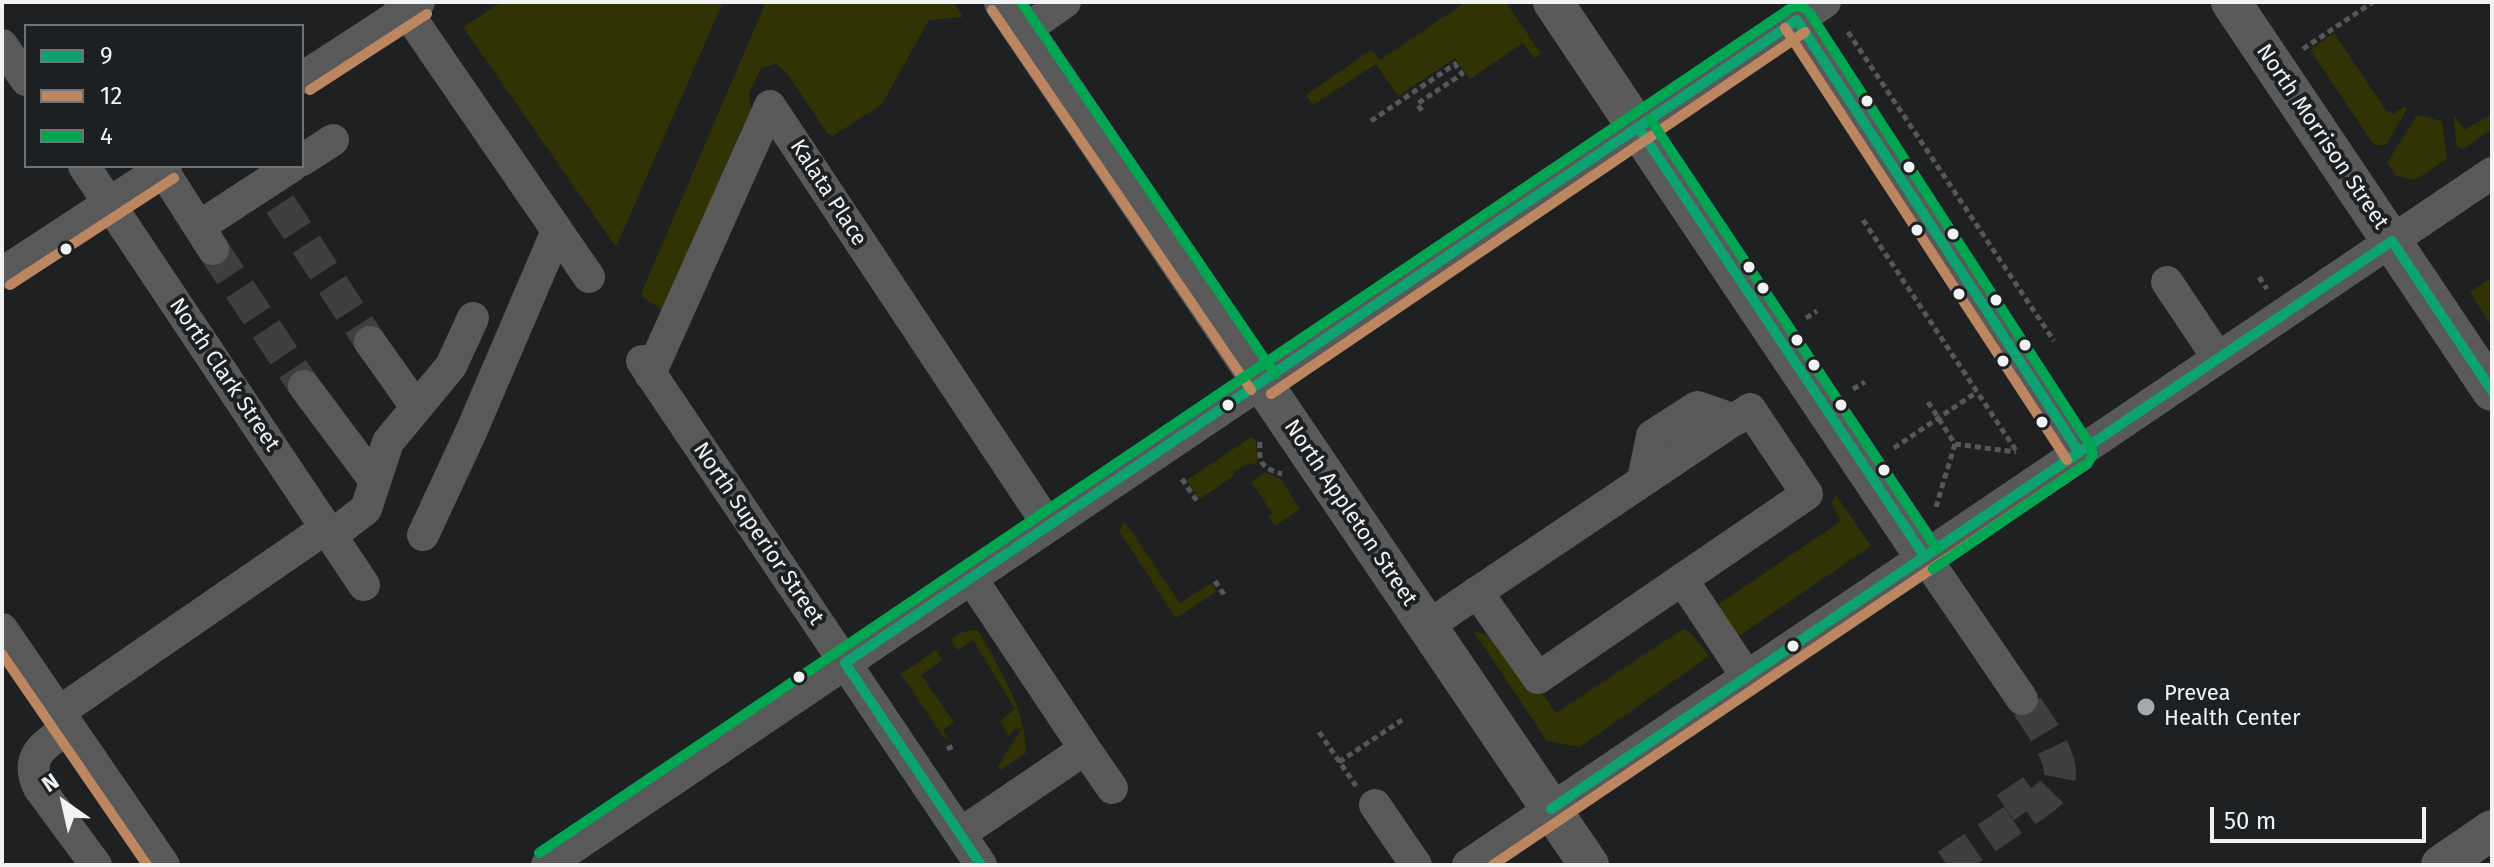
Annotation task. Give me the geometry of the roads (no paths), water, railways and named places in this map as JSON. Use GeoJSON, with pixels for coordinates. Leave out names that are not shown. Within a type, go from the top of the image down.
{"type":"FeatureCollection","features":[{"type":"Feature","properties":{"kind":"main road"},"geometry":{"type":"LineString","coordinates":[[1553,2],[1925,557]]}},
{"type":"Feature","properties":{"kind":"main road","name":"North Morrison Street"},"geometry":{"type":"LineString","coordinates":[[2231,2],[2492,391]]}},
{"type":"Feature","properties":{"kind":"main road","name":"North Appleton Street"},"geometry":{"type":"LineString","coordinates":[[1014,16],[1589,865]]}},
{"type":"Feature","properties":{"kind":"main road"},"geometry":{"type":"LineString","coordinates":[[2441,865],[2492,830]]}},
{"type":"Feature","properties":{"kind":"street"},"geometry":{"type":"LineString","coordinates":[[1014,16],[1065,2]]}},
{"type":"Feature","properties":{"kind":"street"},"geometry":{"type":"LineString","coordinates":[[547,865],[1825,2]]}},
{"type":"Feature","properties":{"kind":"street"},"geometry":{"type":"LineString","coordinates":[[304,77],[408,5],[589,277]]}},
{"type":"Feature","properties":{"kind":"street"},"geometry":{"type":"LineString","coordinates":[[1797,20],[2079,452]]}},
{"type":"Feature","properties":{"kind":"street"},"geometry":{"type":"LineString","coordinates":[[2,45],[24,77]]}},
{"type":"Feature","properties":{"kind":"street","name":"Kalata Place"},"geometry":{"type":"LineString","coordinates":[[646,367],[770,106],[1048,525]]}},
{"type":"Feature","properties":{"kind":"street"},"geometry":{"type":"LineString","coordinates":[[304,159],[333,140]]}},
{"type":"Feature","properties":{"kind":"street","name":"North Clark Street"},"geometry":{"type":"LineString","coordinates":[[85,168],[364,585]]}},
{"type":"Feature","properties":{"kind":"street"},"geometry":{"type":"LineString","coordinates":[[2,273],[164,168],[206,237],[274,180]]}},
{"type":"Feature","properties":{"kind":"street"},"geometry":{"type":"LineString","coordinates":[[1468,865],[2492,173]]}},
{"type":"Feature","properties":{"kind":"street"},"geometry":{"type":"LineString","coordinates":[[423,535],[557,231]]}},
{"type":"Feature","properties":{"kind":"street"},"geometry":{"type":"LineString","coordinates":[[2167,282],[2218,358]]}},
{"type":"Feature","properties":{"kind":"street"},"geometry":{"type":"LineString","coordinates":[[96,865],[39,788],[32,774],[33,759],[64,719],[366,509],[388,442],[451,366],[473,318]]}},
{"type":"Feature","properties":{"kind":"street"},"geometry":{"type":"LineString","coordinates":[[370,342],[416,407]]}},
{"type":"Feature","properties":{"kind":"street","name":"North Superior Street"},"geometry":{"type":"LineString","coordinates":[[646,367],[981,865]]}},
{"type":"Feature","properties":{"kind":"street"},"geometry":{"type":"LineString","coordinates":[[304,386],[375,481]]}},
{"type":"Feature","properties":{"kind":"street"},"geometry":{"type":"LineString","coordinates":[[1427,627],[1477,592],[1643,479],[1750,409],[1807,494],[1538,678],[1477,592]]}},
{"type":"Feature","properties":{"kind":"street"},"geometry":{"type":"LineString","coordinates":[[1925,557],[2022,699]]}},
{"type":"Feature","properties":{"kind":"street"},"geometry":{"type":"LineString","coordinates":[[971,578],[1112,788]]}},
{"type":"Feature","properties":{"kind":"street"},"geometry":{"type":"LineString","coordinates":[[1682,579],[1747,677]]}},
{"type":"Feature","properties":{"kind":"street"},"geometry":{"type":"LineString","coordinates":[[2,629],[164,865]]}},
{"type":"Feature","properties":{"kind":"street"},"geometry":{"type":"LineString","coordinates":[[960,834],[1085,749]]}},
{"type":"Feature","properties":{"kind":"street"},"geometry":{"type":"LineString","coordinates":[[1375,805],[1416,865]]}},
{"type":"Feature","properties":{"kind":"tunnel"},"geometry":{"type":"LineString","coordinates":[[280,204],[370,342]]}},
{"type":"Feature","properties":{"kind":"tunnel"},"geometry":{"type":"LineString","coordinates":[[213,249],[304,386]]}},
{"type":"Feature","properties":{"kind":"tunnel"},"geometry":{"type":"LineString","coordinates":[[1947,865],[2038,803],[2058,784],[2060,771],[2054,749],[2022,699]]}},
{"type":"Feature","properties":{"kind":"tunnel"},"geometry":{"type":"LineString","coordinates":[[2010,786],[2027,811]]}},
{"type":"Feature","properties":{"kind":"place","name":"Prevea Health Center"},"geometry":{"type":"Point","coordinates":[2146,707]}}]}
